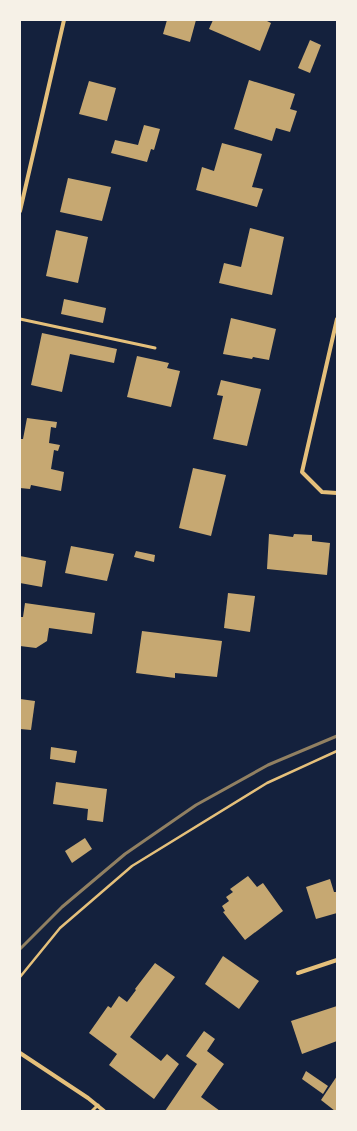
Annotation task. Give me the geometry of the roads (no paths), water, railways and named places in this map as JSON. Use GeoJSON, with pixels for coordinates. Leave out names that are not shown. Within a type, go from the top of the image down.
{"type":"FeatureCollection","features":[{"type":"Feature","properties":{"kind":"street"},"geometry":{"type":"LineString","coordinates":[[20,212],[64,20]]}},
{"type":"Feature","properties":{"kind":"street"},"geometry":{"type":"LineString","coordinates":[[337,319],[302,472],[322,492],[337,493]]}},
{"type":"Feature","properties":{"kind":"street"},"geometry":{"type":"LineString","coordinates":[[298,973],[337,960]]}},
{"type":"Feature","properties":{"kind":"street"},"geometry":{"type":"LineString","coordinates":[[20,1053],[88,1098],[104,1111]]}},
{"type":"Feature","properties":{"kind":"lane"},"geometry":{"type":"LineString","coordinates":[[20,319],[155,348]]}},
{"type":"Feature","properties":{"kind":"lane"},"geometry":{"type":"LineString","coordinates":[[92,1111],[98,1105]]}},
{"type":"Feature","properties":{"kind":"railway"},"geometry":{"type":"LineString","coordinates":[[20,949],[62,907],[125,854],[196,805],[268,765],[337,736]]}}]}
